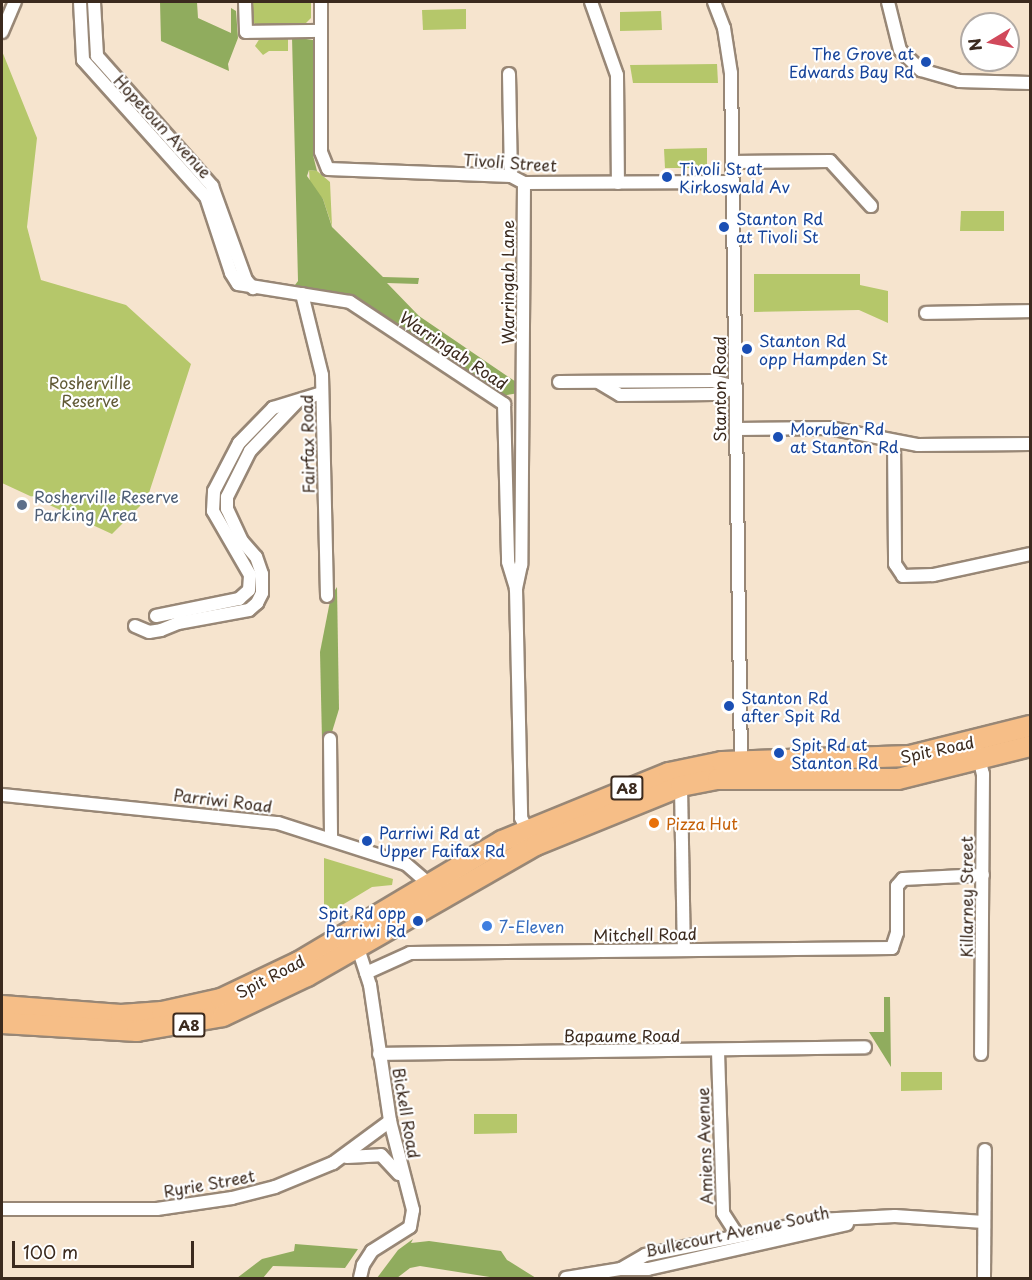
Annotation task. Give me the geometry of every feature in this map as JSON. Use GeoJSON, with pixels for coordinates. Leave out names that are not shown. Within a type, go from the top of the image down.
{"type":"FeatureCollection","features":[{"type":"Feature","properties":{"kind":"highway","name":"Spit Road"},"geometry":{"type":"LineString","coordinates":[[2,1006],[121,1015],[190,1008],[235,994],[354,938],[427,882],[669,773],[873,760],[930,753],[1030,726]]}},
{"type":"Feature","properties":{"kind":"highway","name":"Spit Road"},"geometry":{"type":"LineString","coordinates":[[2,1023],[137,1031],[199,1023],[256,1003],[354,938],[531,837],[681,786],[741,770],[880,781],[980,761],[1030,746]]}},
{"type":"Feature","properties":{"kind":"street"},"geometry":{"type":"LineString","coordinates":[[2,32],[15,2]]}},
{"type":"Feature","properties":{"kind":"street","name":"Hopetoun Avenue"},"geometry":{"type":"LineString","coordinates":[[80,2],[81,51],[87,68],[206,197],[234,279],[243,286],[260,290],[350,302]]}},
{"type":"Feature","properties":{"kind":"street","name":"Hopetoun Avenue"},"geometry":{"type":"LineString","coordinates":[[94,2],[97,56],[212,186],[246,280],[252,288],[260,290]]}},
{"type":"Feature","properties":{"kind":"street"},"geometry":{"type":"LineString","coordinates":[[245,2],[246,32],[321,31],[321,2]]}},
{"type":"Feature","properties":{"kind":"street"},"geometry":{"type":"LineString","coordinates":[[591,2],[617,75],[618,183]]}},
{"type":"Feature","properties":{"kind":"street","name":"Stanton Road"},"geometry":{"type":"LineString","coordinates":[[714,2],[729,56],[741,770]]}},
{"type":"Feature","properties":{"kind":"street"},"geometry":{"type":"LineString","coordinates":[[888,2],[896,43],[908,60],[929,74],[959,81],[1030,82]]}},
{"type":"Feature","properties":{"kind":"street","name":"Tivoli Street"},"geometry":{"type":"LineString","coordinates":[[321,31],[324,164],[336,171],[511,176],[524,183],[732,182]]}},
{"type":"Feature","properties":{"kind":"street"},"geometry":{"type":"LineString","coordinates":[[509,74],[511,176]]}},
{"type":"Feature","properties":{"kind":"street"},"geometry":{"type":"LineString","coordinates":[[732,162],[830,161],[871,206]]}},
{"type":"Feature","properties":{"kind":"street","name":"Warringah Lane"},"geometry":{"type":"LineString","coordinates":[[523,381],[524,183]]}},
{"type":"Feature","properties":{"kind":"street","name":"Fairfax Road"},"geometry":{"type":"LineString","coordinates":[[302,294],[322,393],[327,596]]}},
{"type":"Feature","properties":{"kind":"street","name":"Warringah Road"},"geometry":{"type":"LineString","coordinates":[[350,302],[493,394],[506,406],[508,562],[516,589]]}},
{"type":"Feature","properties":{"kind":"street"},"geometry":{"type":"LineString","coordinates":[[926,313],[1030,311]]}},
{"type":"Feature","properties":{"kind":"street","name":"Warringah Road"},"geometry":{"type":"LineString","coordinates":[[523,381],[521,565],[516,589],[521,818],[531,837]]}},
{"type":"Feature","properties":{"kind":"street"},"geometry":{"type":"LineString","coordinates":[[559,382],[600,383],[620,395],[714,394],[736,387]]}},
{"type":"Feature","properties":{"kind":"street"},"geometry":{"type":"LineString","coordinates":[[156,616],[239,599],[249,590],[250,575],[213,511],[214,491],[239,442],[273,408],[322,393]]}},
{"type":"Feature","properties":{"kind":"street"},"geometry":{"type":"LineString","coordinates":[[135,626],[149,632],[161,630],[177,623],[249,610],[257,603],[262,593],[262,574],[256,557],[242,542],[227,509],[227,497],[250,451],[298,401]]}},
{"type":"Feature","properties":{"kind":"street"},"geometry":{"type":"LineString","coordinates":[[735,429],[829,428],[918,445],[1030,444]]}},
{"type":"Feature","properties":{"kind":"street"},"geometry":{"type":"LineString","coordinates":[[894,441],[895,564],[903,576],[933,575],[1030,554]]}},
{"type":"Feature","properties":{"kind":"street"},"geometry":{"type":"LineString","coordinates":[[330,739],[331,839]]}},
{"type":"Feature","properties":{"kind":"street","name":"Killarney Street"},"geometry":{"type":"LineString","coordinates":[[974,741],[980,761],[983,875],[981,1054]]}},
{"type":"Feature","properties":{"kind":"street"},"geometry":{"type":"LineString","coordinates":[[681,786],[684,950]]}},
{"type":"Feature","properties":{"kind":"street","name":"Parriwi Road"},"geometry":{"type":"LineString","coordinates":[[2,795],[259,820],[331,839],[406,864],[427,882]]}},
{"type":"Feature","properties":{"kind":"street","name":"Mitchell Road"},"geometry":{"type":"LineString","coordinates":[[366,973],[410,953],[892,948],[897,933],[897,886],[903,879],[983,875]]}},
{"type":"Feature","properties":{"kind":"street","name":"Bickell Road"},"geometry":{"type":"LineString","coordinates":[[354,938],[366,973],[390,1121],[402,1177],[413,1210],[410,1227],[372,1251],[363,1265],[360,1278]]}},
{"type":"Feature","properties":{"kind":"street","name":"Bapaume Road"},"geometry":{"type":"LineString","coordinates":[[379,1054],[718,1051],[865,1047]]}},
{"type":"Feature","properties":{"kind":"street","name":"Amiens Avenue"},"geometry":{"type":"LineString","coordinates":[[718,1051],[723,1213],[738,1236]]}},
{"type":"Feature","properties":{"kind":"street","name":"Ryrie Street"},"geometry":{"type":"LineString","coordinates":[[2,1209],[187,1206],[275,1187],[344,1158],[390,1121]]}},
{"type":"Feature","properties":{"kind":"street"},"geometry":{"type":"LineString","coordinates":[[984,1278],[985,1150]]}},
{"type":"Feature","properties":{"kind":"street","name":"Ryrie Street"},"geometry":{"type":"LineString","coordinates":[[344,1158],[381,1155],[402,1177]]}},
{"type":"Feature","properties":{"kind":"street","name":"Bullecourt Avenue South"},"geometry":{"type":"LineString","coordinates":[[621,1269],[645,1255],[818,1220],[860,1220],[895,1216],[984,1222]]}},
{"type":"Feature","properties":{"kind":"street","name":"Bullecourt Avenue South"},"geometry":{"type":"LineString","coordinates":[[566,1278],[621,1269],[648,1269],[810,1235],[860,1220]]}},
{"type":"Feature","properties":{"kind":"green space"},"geometry":{"type":"Polygon","coordinates":[[[160,2],[197,2],[198,18],[231,33],[231,8],[236,11],[238,38],[228,64],[229,71],[161,41],[160,2]]]}},
{"type":"Feature","properties":{"kind":"green space"},"geometry":{"type":"Polygon","coordinates":[[[251,2],[311,2],[311,18],[302,27],[258,27],[251,20],[251,2]]]}},
{"type":"Feature","properties":{"kind":"green space"},"geometry":{"type":"Polygon","coordinates":[[[466,9],[466,29],[423,30],[422,10],[466,9]]]}},
{"type":"Feature","properties":{"kind":"green space"},"geometry":{"type":"Polygon","coordinates":[[[661,11],[662,30],[620,31],[620,12],[661,11]]]}},
{"type":"Feature","properties":{"kind":"green space"},"geometry":{"type":"Polygon","coordinates":[[[288,37],[288,51],[269,51],[263,55],[255,46],[260,38],[288,37]]]}},
{"type":"Feature","properties":{"kind":"green space"},"geometry":{"type":"Polygon","coordinates":[[[292,37],[313,40],[313,155],[317,171],[309,170],[307,176],[323,199],[332,227],[383,277],[419,278],[418,284],[387,283],[419,316],[519,384],[519,393],[501,396],[350,296],[295,285],[298,281],[292,37]]]}},
{"type":"Feature","properties":{"kind":"green space","name":"Rosherville Reserve"},"geometry":{"type":"Polygon","coordinates":[[[2,51],[37,138],[27,227],[41,280],[126,305],[191,364],[147,499],[112,534],[2,483],[2,51]]]}},
{"type":"Feature","properties":{"kind":"green space"},"geometry":{"type":"Polygon","coordinates":[[[717,64],[718,83],[633,83],[630,65],[717,64]]]}},
{"type":"Feature","properties":{"kind":"green space"},"geometry":{"type":"Polygon","coordinates":[[[707,148],[707,168],[665,168],[664,149],[707,148]]]}},
{"type":"Feature","properties":{"kind":"green space"},"geometry":{"type":"Polygon","coordinates":[[[309,170],[317,171],[330,182],[332,226],[323,199],[310,185],[309,170]]]}},
{"type":"Feature","properties":{"kind":"green space"},"geometry":{"type":"Polygon","coordinates":[[[961,211],[1004,211],[1004,231],[960,231],[961,211]]]}},
{"type":"Feature","properties":{"kind":"green space"},"geometry":{"type":"Polygon","coordinates":[[[754,274],[860,274],[860,285],[888,291],[888,323],[859,310],[754,312],[754,274]]]}},
{"type":"Feature","properties":{"kind":"green space"},"geometry":{"type":"Polygon","coordinates":[[[337,587],[339,709],[332,732],[322,740],[320,652],[331,596],[337,587]]]}},
{"type":"Feature","properties":{"kind":"green space"},"geometry":{"type":"Polygon","coordinates":[[[324,858],[393,879],[392,885],[372,887],[324,916],[324,858]]]}},
{"type":"Feature","properties":{"kind":"green space"},"geometry":{"type":"Polygon","coordinates":[[[884,997],[890,997],[891,1067],[869,1032],[884,1032],[884,997]]]}},
{"type":"Feature","properties":{"kind":"green space"},"geometry":{"type":"Polygon","coordinates":[[[901,1072],[942,1072],[942,1090],[901,1091],[901,1072]]]}},
{"type":"Feature","properties":{"kind":"green space"},"geometry":{"type":"Polygon","coordinates":[[[474,1114],[517,1114],[517,1133],[474,1134],[474,1114]]]}},
{"type":"Feature","properties":{"kind":"green space"},"geometry":{"type":"Polygon","coordinates":[[[413,1239],[411,1243],[429,1241],[501,1251],[507,1260],[536,1278],[496,1278],[420,1266],[410,1268],[397,1278],[377,1278],[398,1250],[413,1239]]]}},
{"type":"Feature","properties":{"kind":"green space"},"geometry":{"type":"Polygon","coordinates":[[[295,1244],[358,1249],[345,1268],[273,1266],[263,1278],[237,1278],[262,1259],[294,1251],[295,1244]]]}},
{"type":"Feature","properties":{"kind":"place","name":"The Grove at Edwards Bay Rd"},"geometry":{"type":"Point","coordinates":[926,62]}},
{"type":"Feature","properties":{"kind":"place","name":"Tivoli St at Kirkoswald Av"},"geometry":{"type":"Point","coordinates":[667,177]}},
{"type":"Feature","properties":{"kind":"place","name":"Stanton Rd at Tivoli St"},"geometry":{"type":"Point","coordinates":[724,227]}},
{"type":"Feature","properties":{"kind":"place","name":"Stanton Rd opp Hampden St"},"geometry":{"type":"Point","coordinates":[747,349]}},
{"type":"Feature","properties":{"kind":"place","name":"Moruben Rd at Stanton Rd"},"geometry":{"type":"Point","coordinates":[778,437]}},
{"type":"Feature","properties":{"kind":"place","name":"Rosherville Reserve Parking Area"},"geometry":{"type":"Point","coordinates":[22,505]}},
{"type":"Feature","properties":{"kind":"place","name":"Stanton Rd after Spit Rd"},"geometry":{"type":"Point","coordinates":[729,706]}},
{"type":"Feature","properties":{"kind":"place","name":"Spit Rd at Stanton Rd"},"geometry":{"type":"Point","coordinates":[779,753]}},
{"type":"Feature","properties":{"kind":"place","name":"Pizza Hut"},"geometry":{"type":"Point","coordinates":[654,823]}},
{"type":"Feature","properties":{"kind":"place","name":"Parriwi Rd at Upper Faifax Rd"},"geometry":{"type":"Point","coordinates":[367,841]}},
{"type":"Feature","properties":{"kind":"place","name":"Spit Rd opp Parriwi Rd"},"geometry":{"type":"Point","coordinates":[418,921]}},
{"type":"Feature","properties":{"kind":"place","name":"7-Eleven"},"geometry":{"type":"Point","coordinates":[487,926]}}]}
